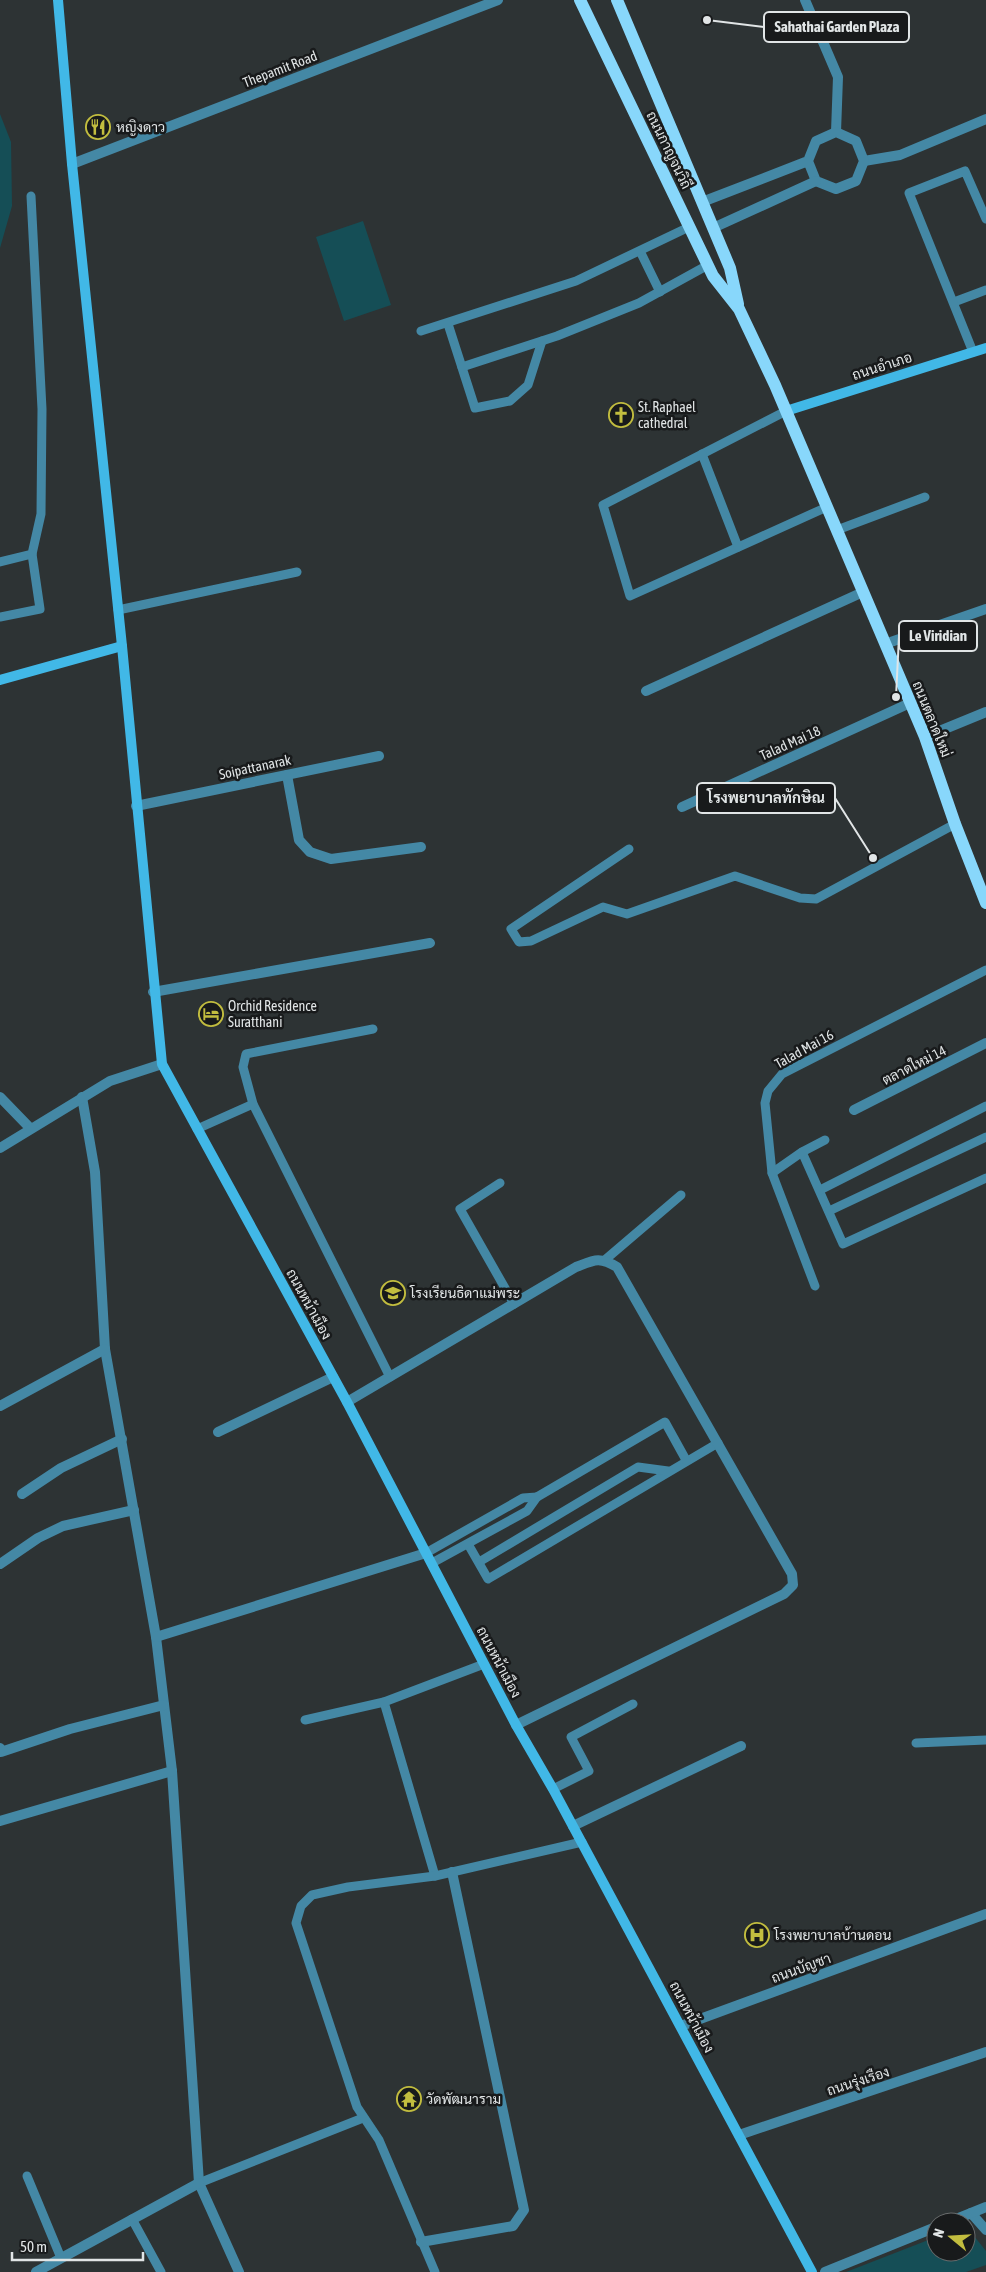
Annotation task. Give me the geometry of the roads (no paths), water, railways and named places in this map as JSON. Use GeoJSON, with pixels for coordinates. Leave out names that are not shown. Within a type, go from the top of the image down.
{"type":"FeatureCollection","features":[{"type":"Feature","properties":{"kind":"main road","name":"ถนนกาญจนวิถี"},"geometry":{"type":"LineString","coordinates":[[580,0],[713,276],[739,309]]}},
{"type":"Feature","properties":{"kind":"main road","name":"ถนนกาญจนวิถี"},"geometry":{"type":"LineString","coordinates":[[617,0],[730,268],[739,309],[786,411]]}},
{"type":"Feature","properties":{"kind":"main road","name":"ถนนตลาดใหม่"},"geometry":{"type":"LineString","coordinates":[[786,411],[925,737],[955,824],[986,902]]}},
{"type":"Feature","properties":{"kind":"street"},"geometry":{"type":"LineString","coordinates":[[0,1148],[110,1081],[162,1064],[153,992],[122,646],[72,164],[58,0]]}},
{"type":"Feature","properties":{"kind":"street","name":"Thepamit Road"},"geometry":{"type":"LineString","coordinates":[[72,164],[498,0]]}},
{"type":"Feature","properties":{"kind":"street"},"geometry":{"type":"LineString","coordinates":[[805,0],[838,77],[836,132]]}},
{"type":"Feature","properties":{"kind":"street"},"geometry":{"type":"LineString","coordinates":[[864,161],[900,155],[986,119]]}},
{"type":"Feature","properties":{"kind":"street"},"geometry":{"type":"LineString","coordinates":[[713,228],[816,181],[836,189],[856,181],[864,161],[856,140],[836,132],[816,140],[808,160],[816,181]]}},
{"type":"Feature","properties":{"kind":"street"},"geometry":{"type":"LineString","coordinates":[[702,202],[808,160]]}},
{"type":"Feature","properties":{"kind":"street","name":"ถนนอำเภอ"},"geometry":{"type":"LineString","coordinates":[[786,411],[986,348]]}},
{"type":"Feature","properties":{"kind":"street"},"geometry":{"type":"LineString","coordinates":[[646,691],[864,592]]}},
{"type":"Feature","properties":{"kind":"street"},"geometry":{"type":"LineString","coordinates":[[885,644],[986,609]]}},
{"type":"Feature","properties":{"kind":"street"},"geometry":{"type":"LineString","coordinates":[[0,680],[122,646]]}},
{"type":"Feature","properties":{"kind":"street","name":"Talad Mai 18"},"geometry":{"type":"LineString","coordinates":[[682,807],[910,704]]}},
{"type":"Feature","properties":{"kind":"street"},"geometry":{"type":"LineString","coordinates":[[925,737],[986,712]]}},
{"type":"Feature","properties":{"kind":"street","name":"Soipattanarak"},"geometry":{"type":"LineString","coordinates":[[136,806],[379,756]]}},
{"type":"Feature","properties":{"kind":"street"},"geometry":{"type":"LineString","coordinates":[[287,775],[299,840],[310,852],[331,859],[421,847]]}},
{"type":"Feature","properties":{"kind":"street"},"geometry":{"type":"LineString","coordinates":[[153,992],[430,944]]}},
{"type":"Feature","properties":{"kind":"street","name":"ตลาดใหม่ 14"},"geometry":{"type":"LineString","coordinates":[[854,1110],[986,1043]]}},
{"type":"Feature","properties":{"kind":"street","name":"ถนนหน้าเมือง"},"geometry":{"type":"LineString","coordinates":[[162,1064],[347,1402],[516,1725],[682,2026],[812,2272]]}},
{"type":"Feature","properties":{"kind":"street"},"geometry":{"type":"LineString","coordinates":[[0,1096],[30,1128]]}},
{"type":"Feature","properties":{"kind":"street"},"geometry":{"type":"LineString","coordinates":[[82,1097],[95,1172],[106,1349],[156,1637],[172,1771],[199,2183],[239,2272]]}},
{"type":"Feature","properties":{"kind":"street"},"geometry":{"type":"LineString","coordinates":[[347,1402],[576,1268],[594,1260],[606,1260],[617,1266],[792,1574],[793,1585],[784,1594],[516,1725]]}},
{"type":"Feature","properties":{"kind":"street"},"geometry":{"type":"LineString","coordinates":[[0,1406],[106,1349]]}},
{"type":"Feature","properties":{"kind":"street"},"geometry":{"type":"LineString","coordinates":[[218,1432],[333,1377]]}},
{"type":"Feature","properties":{"kind":"street"},"geometry":{"type":"LineString","coordinates":[[22,1494],[61,1468],[122,1439]]}},
{"type":"Feature","properties":{"kind":"street"},"geometry":{"type":"LineString","coordinates":[[0,1564],[38,1538],[63,1526],[134,1510]]}},
{"type":"Feature","properties":{"kind":"street"},"geometry":{"type":"LineString","coordinates":[[156,1637],[426,1553]]}},
{"type":"Feature","properties":{"kind":"street"},"geometry":{"type":"LineString","coordinates":[[0,1748],[1,1752],[70,1729],[164,1705]]}},
{"type":"Feature","properties":{"kind":"street"},"geometry":{"type":"LineString","coordinates":[[573,1826],[741,1746]]}},
{"type":"Feature","properties":{"kind":"street"},"geometry":{"type":"LineString","coordinates":[[0,1821],[172,1771]]}},
{"type":"Feature","properties":{"kind":"street"},"geometry":{"type":"LineString","coordinates":[[421,2242],[513,2226],[524,2210],[452,1872]]}},
{"type":"Feature","properties":{"kind":"street","name":"ถนนบัญชา"},"geometry":{"type":"LineString","coordinates":[[682,2026],[986,1914]]}},
{"type":"Feature","properties":{"kind":"street","name":"ถนนรุ่งเรือง"},"geometry":{"type":"LineString","coordinates":[[739,2135],[986,2052]]}},
{"type":"Feature","properties":{"kind":"street"},"geometry":{"type":"LineString","coordinates":[[36,2272],[199,2183]]}},
{"type":"Feature","properties":{"kind":"street"},"geometry":{"type":"LineString","coordinates":[[974,2212],[986,2208]]}},
{"type":"Feature","properties":{"kind":"street"},"geometry":{"type":"LineString","coordinates":[[976,2219],[986,2230]]}},
{"type":"Feature","properties":{"kind":"street"},"geometry":{"type":"LineString","coordinates":[[824,2272],[926,2231]]}},
{"type":"Feature","properties":{"kind":"lane"},"geometry":{"type":"LineString","coordinates":[[973,352],[909,193],[965,171],[986,218]]}},
{"type":"Feature","properties":{"kind":"lane"},"geometry":{"type":"LineString","coordinates":[[0,617],[40,609],[32,554],[42,514],[42,409],[31,196]]}},
{"type":"Feature","properties":{"kind":"lane"},"geometry":{"type":"LineString","coordinates":[[422,332],[576,281],[689,227]]}},
{"type":"Feature","properties":{"kind":"lane"},"geometry":{"type":"LineString","coordinates":[[640,251],[660,292]]}},
{"type":"Feature","properties":{"kind":"lane"},"geometry":{"type":"LineString","coordinates":[[462,367],[542,341],[630,307],[708,265]]}},
{"type":"Feature","properties":{"kind":"lane"},"geometry":{"type":"LineString","coordinates":[[954,302],[986,290]]}},
{"type":"Feature","properties":{"kind":"lane"},"geometry":{"type":"LineString","coordinates":[[448,324],[475,408],[510,401],[528,385],[542,341]]}},
{"type":"Feature","properties":{"kind":"lane"},"geometry":{"type":"LineString","coordinates":[[786,411],[603,505],[630,596],[827,507]]}},
{"type":"Feature","properties":{"kind":"lane"},"geometry":{"type":"LineString","coordinates":[[702,454],[738,547]]}},
{"type":"Feature","properties":{"kind":"lane"},"geometry":{"type":"LineString","coordinates":[[837,530],[925,496]]}},
{"type":"Feature","properties":{"kind":"lane"},"geometry":{"type":"LineString","coordinates":[[0,562],[32,554]]}},
{"type":"Feature","properties":{"kind":"lane"},"geometry":{"type":"LineString","coordinates":[[118,610],[297,572]]}},
{"type":"Feature","properties":{"kind":"lane"},"geometry":{"type":"LineString","coordinates":[[629,849],[511,929],[519,942],[531,941],[603,907],[627,914],[735,876],[800,898],[816,900],[955,824]]}},
{"type":"Feature","properties":{"kind":"lane","name":"Talad Mai 16"},"geometry":{"type":"LineString","coordinates":[[815,1286],[772,1173],[765,1103],[768,1091],[782,1074],[986,970]]}},
{"type":"Feature","properties":{"kind":"lane"},"geometry":{"type":"LineString","coordinates":[[373,1029],[246,1054],[243,1066],[253,1104],[390,1377]]}},
{"type":"Feature","properties":{"kind":"lane"},"geometry":{"type":"LineString","coordinates":[[197,1129],[253,1104]]}},
{"type":"Feature","properties":{"kind":"lane"},"geometry":{"type":"LineString","coordinates":[[820,1190],[986,1106]]}},
{"type":"Feature","properties":{"kind":"lane"},"geometry":{"type":"LineString","coordinates":[[829,1211],[986,1137]]}},
{"type":"Feature","properties":{"kind":"lane"},"geometry":{"type":"LineString","coordinates":[[772,1173],[802,1152],[825,1140]]}},
{"type":"Feature","properties":{"kind":"lane"},"geometry":{"type":"LineString","coordinates":[[802,1152],[843,1244],[986,1178]]}},
{"type":"Feature","properties":{"kind":"lane"},"geometry":{"type":"LineString","coordinates":[[500,1183],[460,1209],[514,1304]]}},
{"type":"Feature","properties":{"kind":"lane"},"geometry":{"type":"LineString","coordinates":[[606,1260],[681,1195]]}},
{"type":"Feature","properties":{"kind":"lane"},"geometry":{"type":"LineString","coordinates":[[432,1563],[527,1512],[538,1497],[665,1422],[686,1460]]}},
{"type":"Feature","properties":{"kind":"lane"},"geometry":{"type":"LineString","coordinates":[[468,1544],[488,1579],[686,1460],[718,1443]]}},
{"type":"Feature","properties":{"kind":"lane"},"geometry":{"type":"LineString","coordinates":[[479,1562],[638,1467],[668,1471]]}},
{"type":"Feature","properties":{"kind":"lane"},"geometry":{"type":"LineString","coordinates":[[426,1553],[523,1498],[538,1497]]}},
{"type":"Feature","properties":{"kind":"lane"},"geometry":{"type":"LineString","coordinates":[[304,1720],[384,1702],[484,1664]]}},
{"type":"Feature","properties":{"kind":"lane"},"geometry":{"type":"LineString","coordinates":[[384,1702],[435,1876]]}},
{"type":"Feature","properties":{"kind":"lane"},"geometry":{"type":"LineString","coordinates":[[553,1789],[589,1770],[571,1737],[633,1704]]}},
{"type":"Feature","properties":{"kind":"lane"},"geometry":{"type":"LineString","coordinates":[[916,1743],[986,1740]]}},
{"type":"Feature","properties":{"kind":"lane"},"geometry":{"type":"LineString","coordinates":[[435,2272],[379,2140],[357,2107],[296,1923],[301,1906],[312,1895],[348,1887],[435,1876],[582,1842]]}},
{"type":"Feature","properties":{"kind":"lane"},"geometry":{"type":"LineString","coordinates":[[199,2183],[363,2118]]}},
{"type":"Feature","properties":{"kind":"lane"},"geometry":{"type":"LineString","coordinates":[[27,2176],[61,2258]]}},
{"type":"Feature","properties":{"kind":"lane"},"geometry":{"type":"LineString","coordinates":[[132,2219],[161,2272]]}},
{"type":"Feature","properties":{"kind":"place","name":"Sahathai Garden Plaza"},"geometry":{"type":"Point","coordinates":[707,20]}},
{"type":"Feature","properties":{"kind":"place","name":"หญิงดาว"},"geometry":{"type":"Point","coordinates":[98,127]}},
{"type":"Feature","properties":{"kind":"place","name":"St. Raphael cathedral"},"geometry":{"type":"Point","coordinates":[621,415]}},
{"type":"Feature","properties":{"kind":"place","name":"Le Viridian"},"geometry":{"type":"Point","coordinates":[896,697]}},
{"type":"Feature","properties":{"kind":"place","name":"โรงพยาบาลทักษิณ"},"geometry":{"type":"Point","coordinates":[873,858]}},
{"type":"Feature","properties":{"kind":"place","name":"Orchid Residence Suratthani"},"geometry":{"type":"Point","coordinates":[211,1014]}},
{"type":"Feature","properties":{"kind":"place","name":"โรงเรียนธิดาแม่พระ"},"geometry":{"type":"Point","coordinates":[393,1293]}},
{"type":"Feature","properties":{"kind":"place","name":"โรงพยาบาลบ้านดอน"},"geometry":{"type":"Point","coordinates":[757,1935]}},
{"type":"Feature","properties":{"kind":"place","name":"วัดพัฒนาราม"},"geometry":{"type":"Point","coordinates":[409,2099]}}]}
